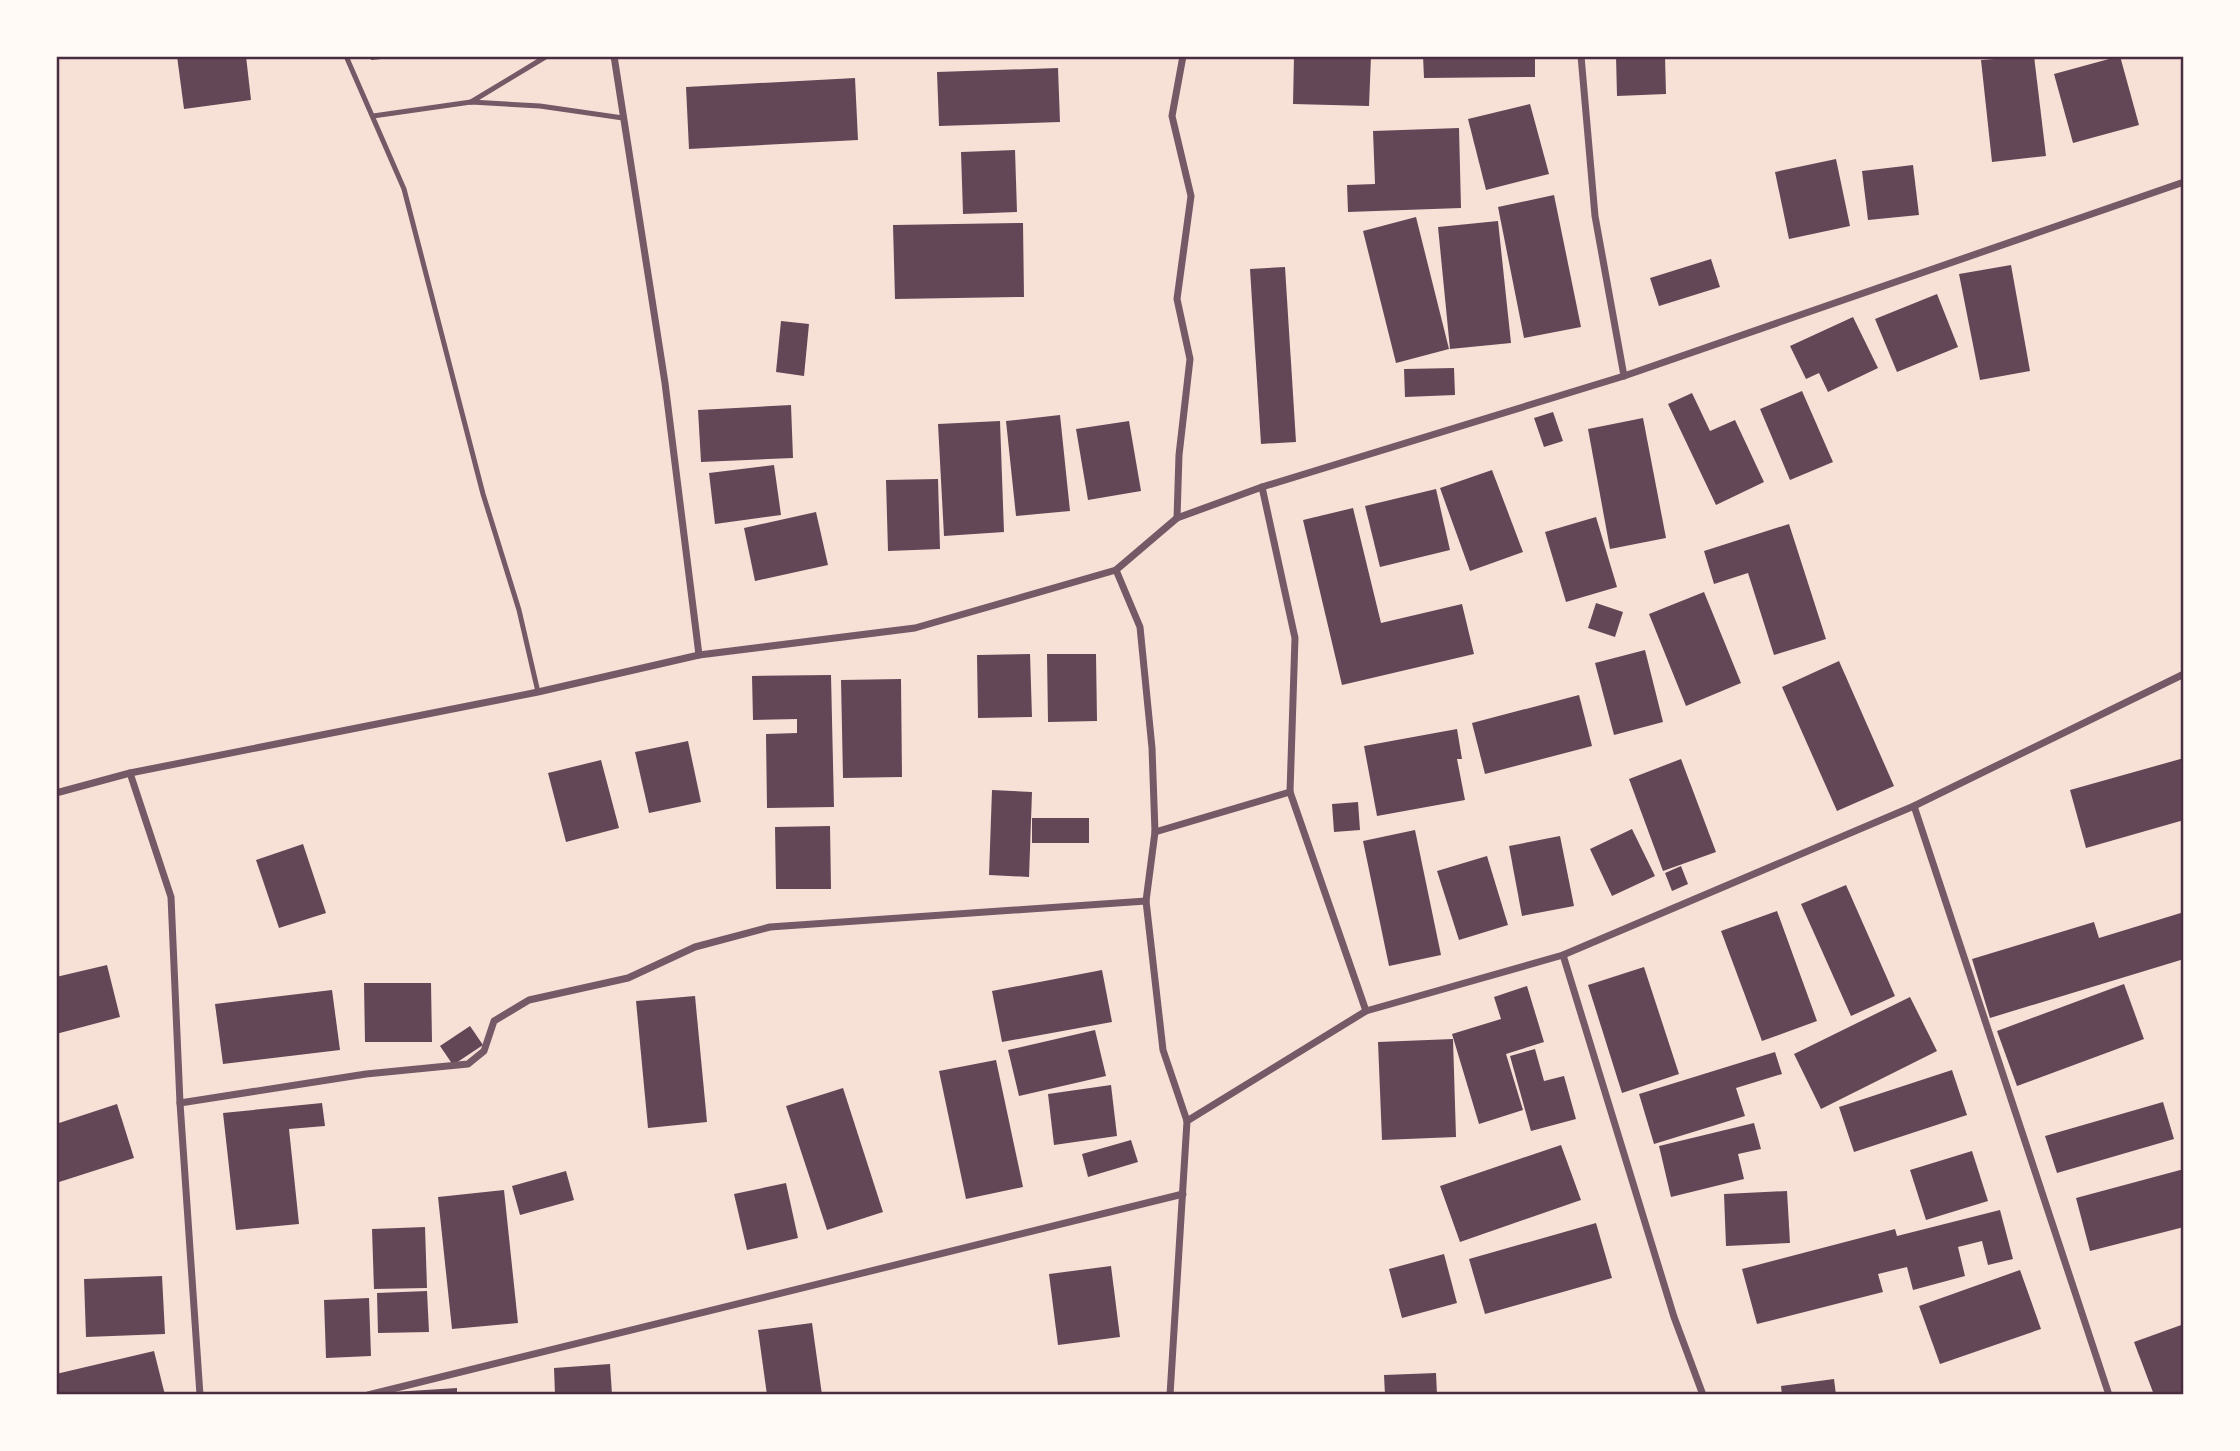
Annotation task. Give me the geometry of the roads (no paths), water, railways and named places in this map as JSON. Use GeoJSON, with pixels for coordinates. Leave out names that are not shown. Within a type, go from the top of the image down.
{"type":"FeatureCollection","features":[{"type":"Feature","properties":{"kind":"street"},"geometry":{"type":"LineString","coordinates":[[614,56],[666,383],[699,655]]}},
{"type":"Feature","properties":{"kind":"street"},"geometry":{"type":"LineString","coordinates":[[1177,518],[1179,455],[1190,359],[1177,299],[1191,196],[1172,116],[1183,56]]}},
{"type":"Feature","properties":{"kind":"street"},"geometry":{"type":"LineString","coordinates":[[1581,56],[1595,216],[1624,376]]}},
{"type":"Feature","properties":{"kind":"street"},"geometry":{"type":"LineString","coordinates":[[56,793],[130,773],[538,692],[699,655],[915,628],[1116,570],[1177,518],[1262,487],[1624,376],[2184,182]]}},
{"type":"Feature","properties":{"kind":"street"},"geometry":{"type":"LineString","coordinates":[[1262,487],[1295,638],[1290,792],[1366,1011]]}},
{"type":"Feature","properties":{"kind":"street"},"geometry":{"type":"LineString","coordinates":[[1116,570],[1140,626],[1152,748],[1155,832],[1146,901],[1163,1050],[1187,1121],[1170,1395]]}},
{"type":"Feature","properties":{"kind":"street"},"geometry":{"type":"LineString","coordinates":[[1187,1121],[1366,1011],[1563,955],[1914,806],[2184,674]]}},
{"type":"Feature","properties":{"kind":"street"},"geometry":{"type":"LineString","coordinates":[[130,773],[171,897],[180,1103],[200,1395]]}},
{"type":"Feature","properties":{"kind":"street"},"geometry":{"type":"LineString","coordinates":[[1155,832],[1290,792]]}},
{"type":"Feature","properties":{"kind":"street"},"geometry":{"type":"LineString","coordinates":[[1914,806],[2109,1395]]}},
{"type":"Feature","properties":{"kind":"street"},"geometry":{"type":"LineString","coordinates":[[180,1103],[366,1074],[468,1064],[484,1051],[494,1021],[529,1000],[628,978],[695,947],[769,927],[1146,901]]}},
{"type":"Feature","properties":{"kind":"street"},"geometry":{"type":"LineString","coordinates":[[1563,955],[1674,1317],[1703,1395]]}},
{"type":"Feature","properties":{"kind":"street"},"geometry":{"type":"LineString","coordinates":[[368,1395],[1183,1194]]}},
{"type":"Feature","properties":{"kind":"lane"},"geometry":{"type":"LineString","coordinates":[[346,56],[404,189],[483,494],[519,610],[538,692]]}},
{"type":"Feature","properties":{"kind":"lane"},"geometry":{"type":"LineString","coordinates":[[471,102],[547,56]]}},
{"type":"Feature","properties":{"kind":"lane"},"geometry":{"type":"LineString","coordinates":[[373,116],[471,102],[540,106],[623,118]]}}]}
